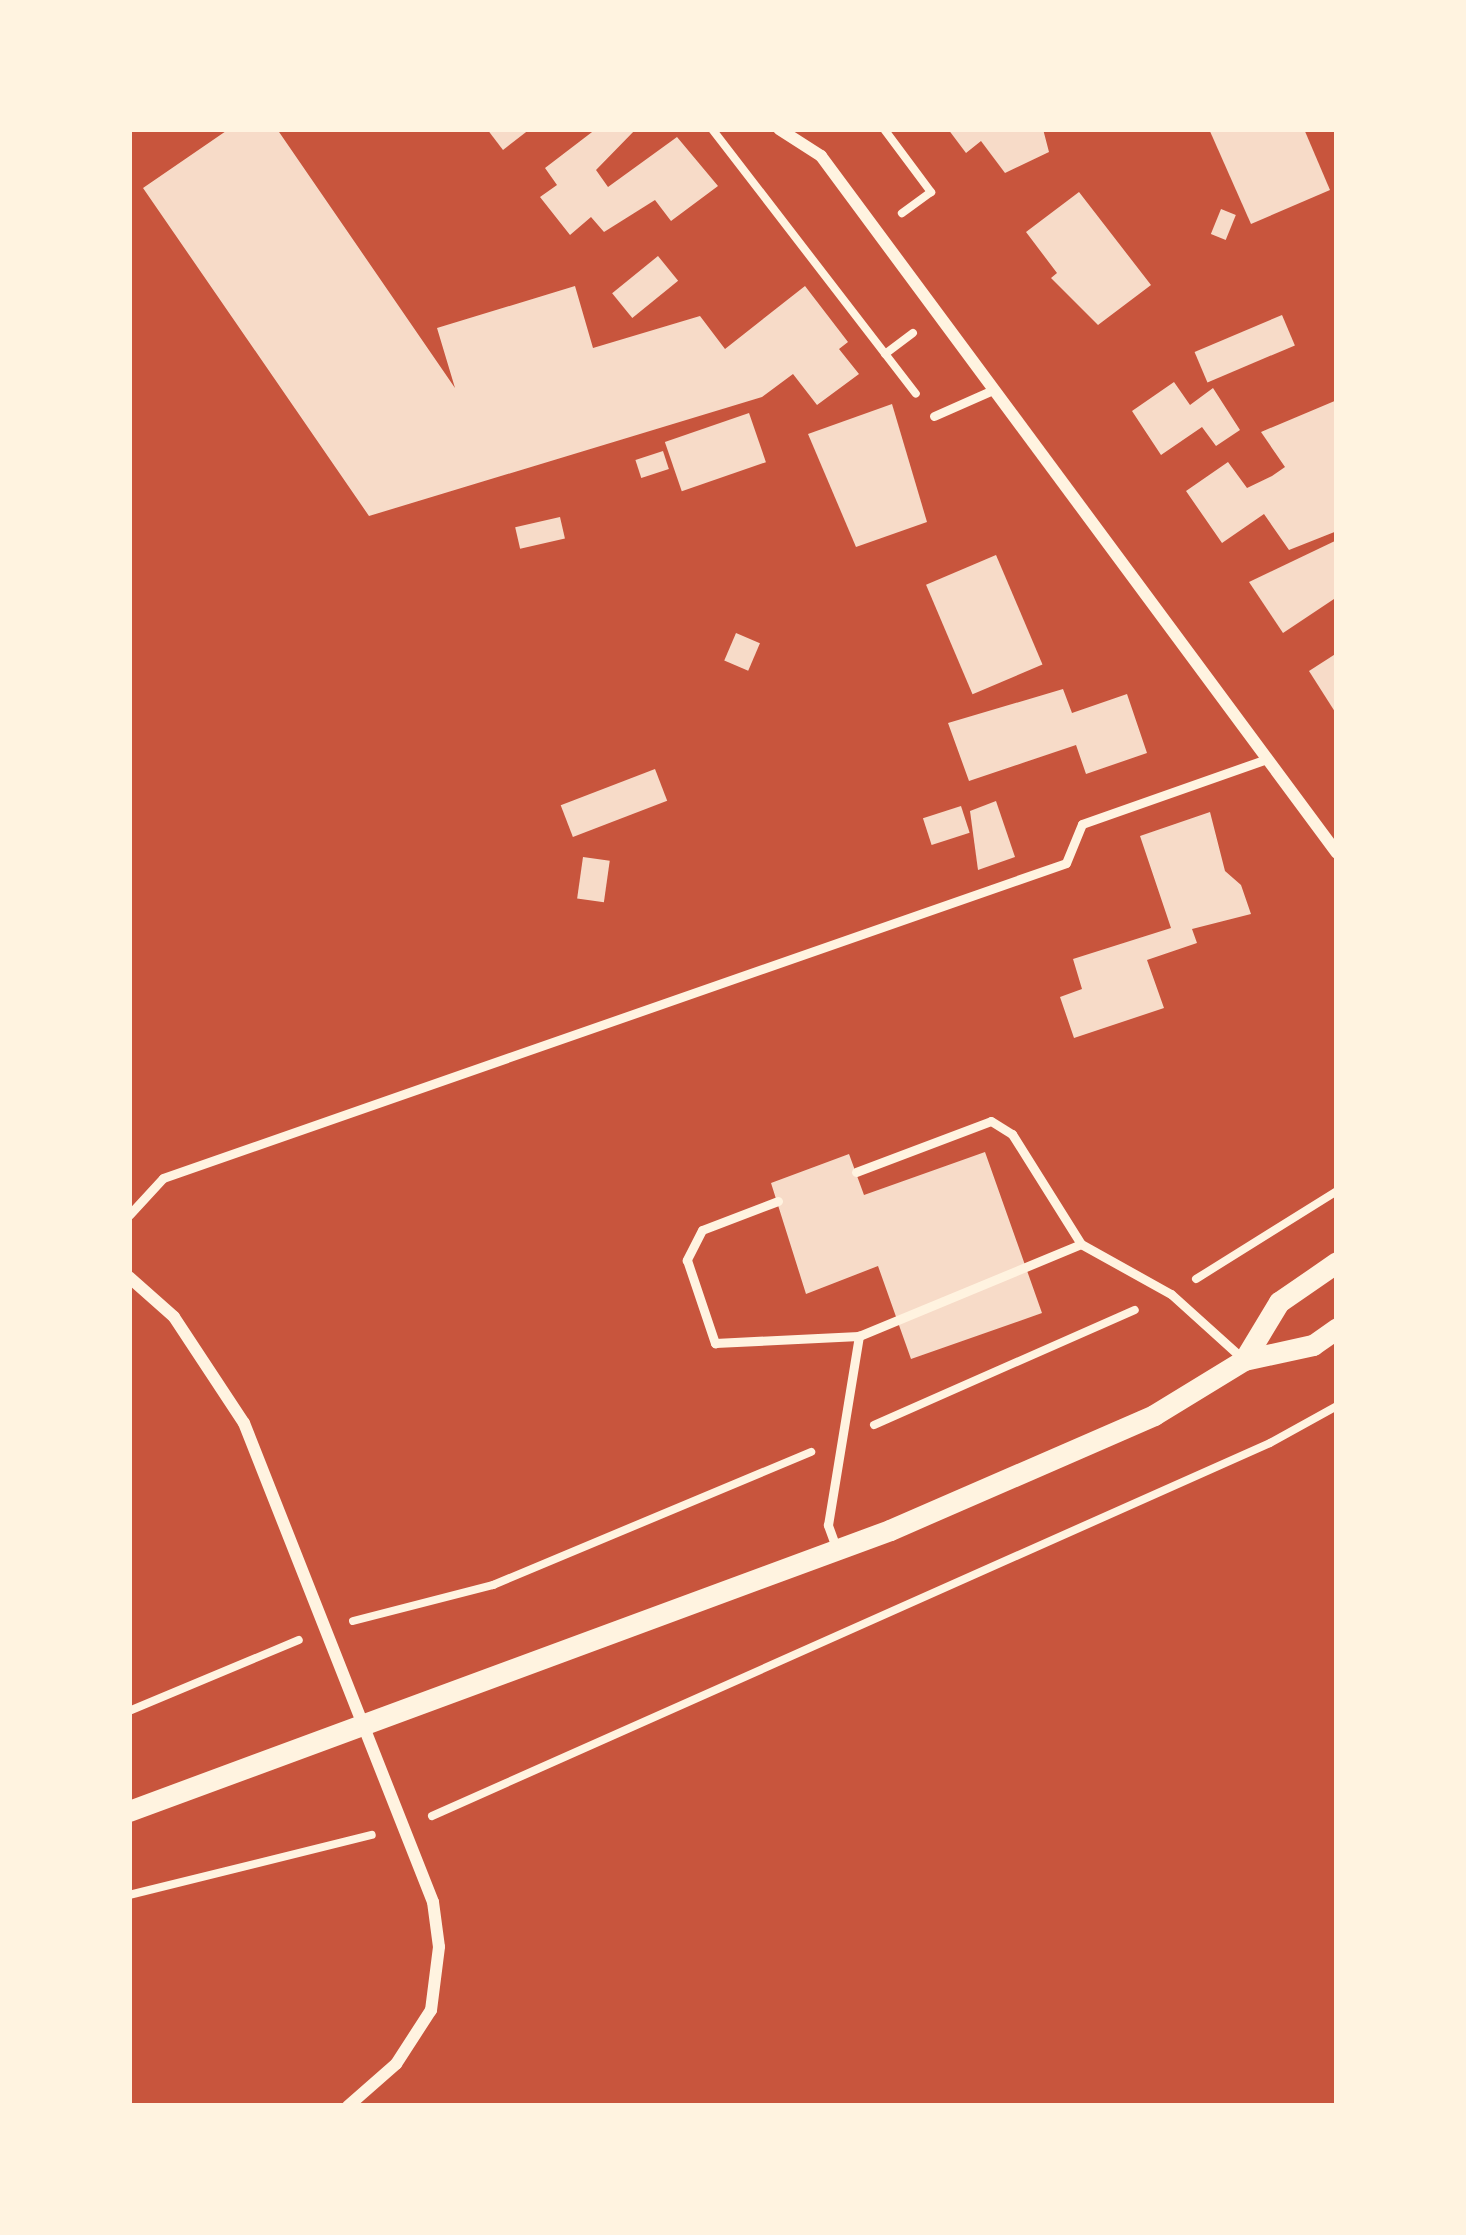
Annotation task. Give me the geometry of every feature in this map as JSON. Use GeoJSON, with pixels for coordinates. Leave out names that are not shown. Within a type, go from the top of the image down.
{"type":"FeatureCollection","features":[{"type":"Feature","properties":{"kind":"street"},"geometry":{"type":"LineString","coordinates":[[779,129],[820,156],[1337,853]]}},
{"type":"Feature","properties":{"kind":"street"},"geometry":{"type":"LineString","coordinates":[[1244,1360],[1279,1301],[1337,1262]]}},
{"type":"Feature","properties":{"kind":"street"},"geometry":{"type":"LineString","coordinates":[[129,1277],[174,1318],[244,1423],[408,1826],[439,1948],[431,2010],[396,2064],[348,2106]]}},
{"type":"Feature","properties":{"kind":"street"},"geometry":{"type":"LineString","coordinates":[[129,1810],[368,1724],[650,1612],[837,1550],[1052,1463],[1154,1415],[1244,1360],[1313,1345],[1337,1328]]}},
{"type":"Feature","properties":{"kind":"lane"},"geometry":{"type":"LineString","coordinates":[[934,416],[993,390]]}},
{"type":"Feature","properties":{"kind":"lane"},"geometry":{"type":"LineString","coordinates":[[129,1215],[163,1178],[1066,863],[1082,824],[1268,759]]}},
{"type":"Feature","properties":{"kind":"lane"},"geometry":{"type":"LineString","coordinates":[[856,1172],[991,1121],[1012,1134],[1081,1244],[1171,1294],[1244,1360]]}},
{"type":"Feature","properties":{"kind":"lane"},"geometry":{"type":"LineString","coordinates":[[778,1202],[703,1230],[687,1260],[715,1342],[859,1336],[1081,1244]]}},
{"type":"Feature","properties":{"kind":"lane"},"geometry":{"type":"LineString","coordinates":[[837,1550],[828,1525],[859,1336]]}},
{"type":"Feature","properties":{"kind":"path"},"geometry":{"type":"LineString","coordinates":[[712,129],[934,416]]}},
{"type":"Feature","properties":{"kind":"path"},"geometry":{"type":"LineString","coordinates":[[876,231],[931,192],[884,129]]}},
{"type":"Feature","properties":{"kind":"path"},"geometry":{"type":"LineString","coordinates":[[524,1572],[843,1439],[1171,1294],[1337,1191]]}},
{"type":"Feature","properties":{"kind":"path"},"geometry":{"type":"LineString","coordinates":[[129,1895],[408,1826],[1270,1443],[1337,1406]]}},
{"type":"Feature","properties":{"kind":"building"},"geometry":{"type":"Polygon","coordinates":[[[229,129],[277,129],[455,388],[437,328],[575,286],[593,348],[700,316],[725,349],[805,286],[848,342],[839,349],[859,374],[817,405],[793,374],[762,397],[369,516],[143,188],[229,129]]]}},
{"type":"Feature","properties":{"kind":"building"},"geometry":{"type":"Polygon","coordinates":[[[487,129],[530,129],[503,150],[487,129]]]}},
{"type":"Feature","properties":{"kind":"building"},"geometry":{"type":"Polygon","coordinates":[[[596,129],[636,129],[596,170],[608,187],[677,137],[718,186],[671,221],[655,200],[604,232],[591,217],[570,235],[540,197],[557,185],[545,168],[596,129]]]}},
{"type":"Feature","properties":{"kind":"building"},"geometry":{"type":"Polygon","coordinates":[[[948,129],[1043,129],[1049,152],[1005,173],[981,141],[966,153],[948,129]]]}},
{"type":"Feature","properties":{"kind":"building"},"geometry":{"type":"Polygon","coordinates":[[[1209,129],[1304,129],[1330,190],[1251,224],[1209,129]]]}},
{"type":"Feature","properties":{"kind":"building"},"geometry":{"type":"Polygon","coordinates":[[[1079,192],[1151,285],[1098,325],[1051,278],[1057,273],[1026,232],[1079,192]]]}},
{"type":"Feature","properties":{"kind":"building"},"geometry":{"type":"Polygon","coordinates":[[[1221,209],[1236,215],[1226,240],[1211,234],[1221,209]]]}},
{"type":"Feature","properties":{"kind":"building"},"geometry":{"type":"Polygon","coordinates":[[[658,256],[678,281],[632,318],[612,293],[658,256]]]}},
{"type":"Feature","properties":{"kind":"building"},"geometry":{"type":"Polygon","coordinates":[[[1282,315],[1295,345],[1207,382],[1195,352],[1282,315]]]}},
{"type":"Feature","properties":{"kind":"building"},"geometry":{"type":"Polygon","coordinates":[[[1174,382],[1190,405],[1213,388],[1240,430],[1216,446],[1202,427],[1161,455],[1132,411],[1174,382]]]}},
{"type":"Feature","properties":{"kind":"building"},"geometry":{"type":"Polygon","coordinates":[[[1337,400],[1337,531],[1289,550],[1264,514],[1222,543],[1186,491],[1228,462],[1247,488],[1272,476],[1285,467],[1261,432],[1337,400]]]}},
{"type":"Feature","properties":{"kind":"building"},"geometry":{"type":"Polygon","coordinates":[[[892,404],[927,522],[856,547],[808,434],[892,404]]]}},
{"type":"Feature","properties":{"kind":"building"},"geometry":{"type":"Polygon","coordinates":[[[749,413],[766,462],[682,491],[665,442],[749,413]]]}},
{"type":"Feature","properties":{"kind":"building"},"geometry":{"type":"Polygon","coordinates":[[[663,451],[669,469],[641,478],[635,460],[663,451]]]}},
{"type":"Feature","properties":{"kind":"building"},"geometry":{"type":"Polygon","coordinates":[[[560,517],[565,538],[520,549],[515,527],[560,517]]]}},
{"type":"Feature","properties":{"kind":"building"},"geometry":{"type":"Polygon","coordinates":[[[1337,540],[1337,597],[1283,633],[1249,582],[1337,540]]]}},
{"type":"Feature","properties":{"kind":"building"},"geometry":{"type":"Polygon","coordinates":[[[996,555],[1042,665],[973,694],[926,585],[996,555]]]}},
{"type":"Feature","properties":{"kind":"building"},"geometry":{"type":"Polygon","coordinates":[[[736,633],[760,643],[748,671],[724,661],[736,633]]]}},
{"type":"Feature","properties":{"kind":"building"},"geometry":{"type":"Polygon","coordinates":[[[1337,653],[1337,715],[1309,671],[1337,653]]]}},
{"type":"Feature","properties":{"kind":"building"},"geometry":{"type":"Polygon","coordinates":[[[1063,689],[1072,713],[1127,694],[1147,753],[1086,774],[1076,745],[969,781],[948,723],[1063,689]]]}},
{"type":"Feature","properties":{"kind":"building"},"geometry":{"type":"Polygon","coordinates":[[[655,769],[667,801],[573,837],[561,805],[655,769]]]}},
{"type":"Feature","properties":{"kind":"building"},"geometry":{"type":"Polygon","coordinates":[[[996,801],[1015,857],[978,870],[970,811],[996,801]]]}},
{"type":"Feature","properties":{"kind":"building"},"geometry":{"type":"Polygon","coordinates":[[[961,806],[970,833],[932,845],[923,818],[961,806]]]}},
{"type":"Feature","properties":{"kind":"building"},"geometry":{"type":"Polygon","coordinates":[[[1210,812],[1225,871],[1241,885],[1251,914],[1192,929],[1197,943],[1147,960],[1164,1008],[1074,1038],[1060,997],[1082,989],[1073,959],[1171,928],[1140,836],[1210,812]]]}},
{"type":"Feature","properties":{"kind":"building"},"geometry":{"type":"Polygon","coordinates":[[[583,857],[610,861],[604,902],[577,899],[583,857]]]}},
{"type":"Feature","properties":{"kind":"building"},"geometry":{"type":"Polygon","coordinates":[[[985,1152],[1042,1313],[911,1359],[878,1266],[806,1294],[771,1183],[849,1154],[864,1195],[985,1152]]]}}]}
